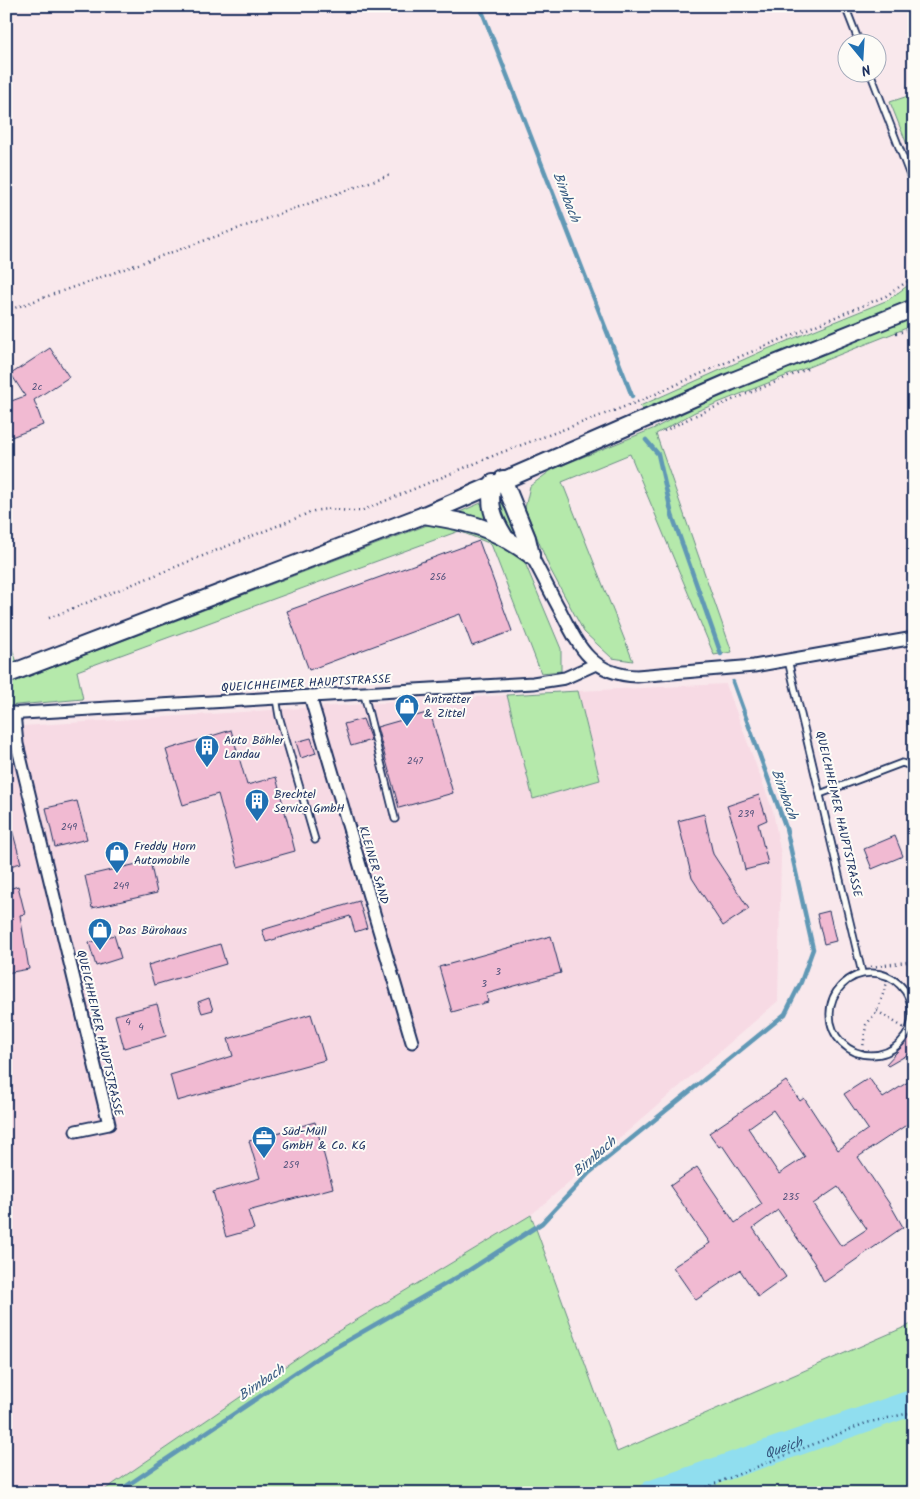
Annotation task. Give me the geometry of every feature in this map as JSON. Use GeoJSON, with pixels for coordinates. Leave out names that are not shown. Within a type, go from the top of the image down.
{"type":"FeatureCollection","features":[{"type":"Feature","properties":{"kind":"main road"},"geometry":{"type":"LineString","coordinates":[[6,674],[424,515],[498,481],[730,382],[914,308]]}},
{"type":"Feature","properties":{"kind":"main road"},"geometry":{"type":"LineString","coordinates":[[498,481],[490,501],[491,510],[504,536]]}},
{"type":"Feature","properties":{"kind":"main road"},"geometry":{"type":"LineString","coordinates":[[498,481],[527,538],[531,555]]}},
{"type":"Feature","properties":{"kind":"main road"},"geometry":{"type":"LineString","coordinates":[[424,515],[476,524],[504,536],[531,555]]}},
{"type":"Feature","properties":{"kind":"street"},"geometry":{"type":"LineString","coordinates":[[531,555],[580,648],[596,664],[621,675],[637,676],[710,671],[788,660],[914,638]]}},
{"type":"Feature","properties":{"kind":"street","name":"QUEICHHEIMER HAUPTSTRASSE"},"geometry":{"type":"LineString","coordinates":[[76,1131],[109,1124],[10,714],[534,683],[565,678],[596,664]]}},
{"type":"Feature","properties":{"kind":"street","name":"KLEINER SAND"},"geometry":{"type":"LineString","coordinates":[[310,696],[412,1042]]}},
{"type":"Feature","properties":{"kind":"lane"},"geometry":{"type":"LineString","coordinates":[[845,6],[855,32]]}},
{"type":"Feature","properties":{"kind":"lane"},"geometry":{"type":"LineString","coordinates":[[874,82],[914,186]]}},
{"type":"Feature","properties":{"kind":"lane","name":"QUEICHHEIMER HAUPTSTRASSE"},"geometry":{"type":"LineString","coordinates":[[788,660],[862,970]]}},
{"type":"Feature","properties":{"kind":"lane"},"geometry":{"type":"LineString","coordinates":[[364,694],[396,819]]}},
{"type":"Feature","properties":{"kind":"lane"},"geometry":{"type":"LineString","coordinates":[[276,698],[279,716],[315,840]]}},
{"type":"Feature","properties":{"kind":"lane"},"geometry":{"type":"LineString","coordinates":[[820,794],[902,763],[914,767]]}},
{"type":"Feature","properties":{"kind":"lane"},"geometry":{"type":"LineString","coordinates":[[862,970],[889,977],[899,983],[907,993],[912,1005],[909,1031],[895,1048],[879,1054],[862,1055],[849,1049],[838,1039],[831,1025],[829,1010],[833,998],[840,986],[862,970]]}},
{"type":"Feature","properties":{"kind":"path"},"geometry":{"type":"LineString","coordinates":[[6,311],[392,174]]}},
{"type":"Feature","properties":{"kind":"path"},"geometry":{"type":"LineString","coordinates":[[49,618],[314,511],[327,508],[349,512],[361,511],[500,453],[640,401],[727,362],[886,296],[914,275]]}},
{"type":"Feature","properties":{"kind":"path"},"geometry":{"type":"LineString","coordinates":[[893,334],[914,329]]}},
{"type":"Feature","properties":{"kind":"path"},"geometry":{"type":"LineString","coordinates":[[664,431],[694,416],[812,367]]}},
{"type":"Feature","properties":{"kind":"path"},"geometry":{"type":"LineString","coordinates":[[862,970],[914,962]]}},
{"type":"Feature","properties":{"kind":"path"},"geometry":{"type":"LineString","coordinates":[[862,1055],[866,1025],[877,1011],[889,977]]}},
{"type":"Feature","properties":{"kind":"path"},"geometry":{"type":"LineString","coordinates":[[877,1011],[909,1031]]}},
{"type":"Feature","properties":{"kind":"path"},"geometry":{"type":"LineString","coordinates":[[692,1493],[866,1423],[914,1412]]}},
{"type":"Feature","properties":{"kind":"shaded area"},"geometry":{"type":"Polygon","coordinates":[[[726,684],[773,811],[781,855],[778,1001],[531,1215],[325,1339],[100,1493],[6,1493],[6,727],[507,695],[533,799],[600,780],[578,691],[726,684]]]}},
{"type":"Feature","properties":{"kind":"green space"},"geometry":{"type":"Polygon","coordinates":[[[914,94],[914,120],[912,121],[914,162],[890,102],[914,94]]]}},
{"type":"Feature","properties":{"kind":"green space"},"geometry":{"type":"Polygon","coordinates":[[[914,281],[914,300],[643,410],[640,406],[765,350],[888,300],[914,281]]]}},
{"type":"Feature","properties":{"kind":"green space"},"geometry":{"type":"Polygon","coordinates":[[[914,316],[914,325],[695,412],[656,434],[732,652],[714,655],[630,454],[562,482],[633,661],[612,658],[584,632],[549,567],[525,508],[530,486],[553,469],[655,428],[698,405],[914,316]]]}},
{"type":"Feature","properties":{"kind":"green space"},"geometry":{"type":"Polygon","coordinates":[[[498,502],[501,502],[508,511],[519,536],[516,538],[505,522],[498,502]]]}},
{"type":"Feature","properties":{"kind":"green space"},"geometry":{"type":"Polygon","coordinates":[[[481,503],[489,523],[455,514],[481,503]]]}},
{"type":"Feature","properties":{"kind":"green space"},"geometry":{"type":"Polygon","coordinates":[[[443,519],[510,544],[525,563],[561,649],[561,671],[541,673],[491,544],[459,531],[77,671],[83,699],[6,706],[6,685],[443,519]]]}},
{"type":"Feature","properties":{"kind":"green space"},"geometry":{"type":"Polygon","coordinates":[[[6,633],[20,670],[6,675],[6,633]]]}},
{"type":"Feature","properties":{"kind":"green space"},"geometry":{"type":"Polygon","coordinates":[[[578,691],[600,780],[533,799],[507,695],[578,691]]]}},
{"type":"Feature","properties":{"kind":"green space"},"geometry":{"type":"Polygon","coordinates":[[[531,1215],[617,1452],[914,1323],[914,1493],[100,1493],[325,1339],[531,1215]]]}},
{"type":"Feature","properties":{"kind":"building"},"geometry":{"type":"Polygon","coordinates":[[[50,348],[69,377],[34,400],[43,425],[6,439],[6,403],[25,396],[11,374],[50,348]]]}},
{"type":"Feature","properties":{"kind":"building"},"geometry":{"type":"Polygon","coordinates":[[[479,541],[512,631],[472,646],[460,614],[309,670],[287,611],[479,541]]]}},
{"type":"Feature","properties":{"kind":"building"},"geometry":{"type":"Polygon","coordinates":[[[430,712],[453,793],[399,808],[377,727],[430,712]]]}},
{"type":"Feature","properties":{"kind":"building"},"geometry":{"type":"Polygon","coordinates":[[[363,719],[371,740],[351,746],[344,724],[363,719]]]}},
{"type":"Feature","properties":{"kind":"building"},"geometry":{"type":"Polygon","coordinates":[[[231,730],[247,785],[276,777],[295,851],[238,867],[218,794],[183,805],[166,750],[231,730]]]}},
{"type":"Feature","properties":{"kind":"building"},"geometry":{"type":"Polygon","coordinates":[[[311,738],[316,753],[301,758],[296,742],[311,738]]]}},
{"type":"Feature","properties":{"kind":"building"},"geometry":{"type":"Polygon","coordinates":[[[759,795],[767,820],[758,824],[768,864],[745,870],[739,842],[727,806],[759,795]]]}},
{"type":"Feature","properties":{"kind":"building"},"geometry":{"type":"Polygon","coordinates":[[[77,801],[87,839],[55,847],[46,808],[77,801]]]}},
{"type":"Feature","properties":{"kind":"building"},"geometry":{"type":"Polygon","coordinates":[[[704,814],[713,854],[749,909],[723,926],[692,878],[678,821],[704,814]]]}},
{"type":"Feature","properties":{"kind":"building"},"geometry":{"type":"Polygon","coordinates":[[[10,822],[21,863],[6,867],[6,823],[10,822]]]}},
{"type":"Feature","properties":{"kind":"building"},"geometry":{"type":"Polygon","coordinates":[[[895,836],[903,856],[872,869],[864,849],[895,836]]]}},
{"type":"Feature","properties":{"kind":"building"},"geometry":{"type":"Polygon","coordinates":[[[150,861],[157,893],[92,908],[85,876],[150,861]]]}},
{"type":"Feature","properties":{"kind":"building"},"geometry":{"type":"Polygon","coordinates":[[[18,886],[25,914],[20,915],[29,969],[6,973],[6,890],[18,886]]]}},
{"type":"Feature","properties":{"kind":"building"},"geometry":{"type":"Polygon","coordinates":[[[359,901],[367,928],[355,932],[350,916],[266,942],[262,930],[359,901]]]}},
{"type":"Feature","properties":{"kind":"building"},"geometry":{"type":"Polygon","coordinates":[[[829,911],[836,941],[824,944],[817,914],[829,911]]]}},
{"type":"Feature","properties":{"kind":"building"},"geometry":{"type":"Polygon","coordinates":[[[114,935],[121,958],[96,966],[89,943],[114,935]]]}},
{"type":"Feature","properties":{"kind":"building"},"geometry":{"type":"Polygon","coordinates":[[[551,936],[561,973],[486,994],[488,1002],[452,1012],[439,967],[551,936]]]}},
{"type":"Feature","properties":{"kind":"building"},"geometry":{"type":"Polygon","coordinates":[[[220,944],[226,964],[154,985],[148,965],[220,944]]]}},
{"type":"Feature","properties":{"kind":"building"},"geometry":{"type":"Polygon","coordinates":[[[209,998],[213,1010],[202,1013],[198,1002],[209,998]]]}},
{"type":"Feature","properties":{"kind":"building"},"geometry":{"type":"Polygon","coordinates":[[[157,1004],[166,1036],[124,1048],[115,1015],[157,1004]]]}},
{"type":"Feature","properties":{"kind":"building"},"geometry":{"type":"Polygon","coordinates":[[[311,1014],[325,1060],[177,1101],[170,1075],[233,1056],[228,1039],[311,1014]]]}},
{"type":"Feature","properties":{"kind":"building"},"geometry":{"type":"Polygon","coordinates":[[[914,1033],[914,1051],[888,1066],[886,1064],[914,1033]]]}},
{"type":"Feature","properties":{"kind":"building"},"geometry":{"type":"Polygon","coordinates":[[[869,1078],[883,1098],[914,1078],[914,1120],[858,1157],[903,1227],[824,1282],[815,1264],[778,1210],[753,1228],[786,1277],[758,1297],[740,1270],[696,1300],[673,1267],[710,1243],[670,1186],[697,1167],[735,1223],[762,1204],[722,1145],[719,1147],[709,1133],[786,1081],[800,1101],[804,1098],[838,1150],[868,1129],[844,1094],[869,1078]],[[773,1110],[748,1128],[779,1174],[805,1157],[773,1110]],[[838,1187],[813,1204],[841,1246],[867,1229],[838,1187]]]}},
{"type":"Feature","properties":{"kind":"building"},"geometry":{"type":"Polygon","coordinates":[[[315,1122],[333,1188],[248,1211],[254,1229],[226,1237],[213,1192],[260,1178],[249,1141],[315,1122]]]}},
{"type":"Feature","properties":{"kind":"waterway","name":"Birnbach"},"geometry":{"type":"LineString","coordinates":[[480,6],[632,396]]}},
{"type":"Feature","properties":{"kind":"waterway","name":"Birnbach"},"geometry":{"type":"LineString","coordinates":[[646,440],[658,454],[672,515],[721,654]]}},
{"type":"Feature","properties":{"kind":"waterway","name":"Birnbach"},"geometry":{"type":"LineString","coordinates":[[116,1493],[317,1358],[468,1271],[542,1223],[589,1173],[785,1014],[801,982],[813,949],[786,828],[733,682]]}},
{"type":"Feature","properties":{"kind":"waterway","name":"Queich"},"geometry":{"type":"LineString","coordinates":[[652,1493],[914,1402]]}},
{"type":"Feature","properties":{"kind":"place","name":"Antretter & Zittel"},"geometry":{"type":"Point","coordinates":[407,727]}},
{"type":"Feature","properties":{"kind":"place","name":"Auto Böhler Landau"},"geometry":{"type":"Point","coordinates":[207,768]}},
{"type":"Feature","properties":{"kind":"place","name":"Brechtel Service GmbH"},"geometry":{"type":"Point","coordinates":[257,822]}},
{"type":"Feature","properties":{"kind":"place","name":"Freddy Horn Automobile"},"geometry":{"type":"Point","coordinates":[117,874]}},
{"type":"Feature","properties":{"kind":"place","name":"Das Bürohaus"},"geometry":{"type":"Point","coordinates":[100,951]}},
{"type":"Feature","properties":{"kind":"place","name":"Süd-Müll GmbH & Co. KG"},"geometry":{"type":"Point","coordinates":[264,1159]}}]}
